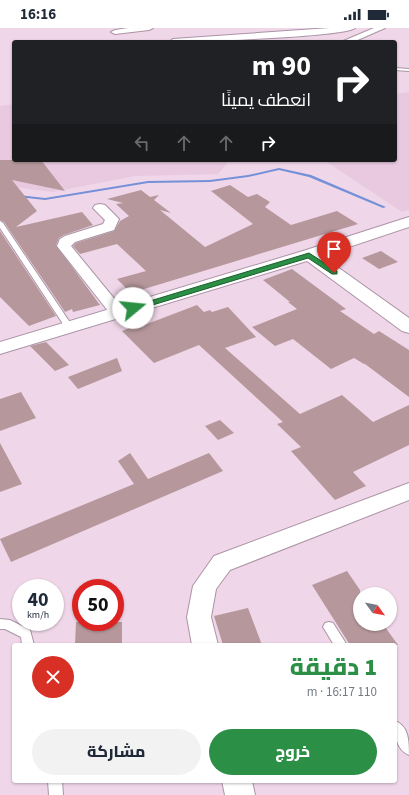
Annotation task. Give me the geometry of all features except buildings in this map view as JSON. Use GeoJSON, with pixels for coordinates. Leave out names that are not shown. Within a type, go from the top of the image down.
{"type":"FeatureCollection","features":[{"type":"Feature","properties":{"kind":"main road"},"geometry":{"type":"LineString","coordinates":[[0,348],[309,255],[409,222]]}},
{"type":"Feature","properties":{"kind":"main road"},"geometry":{"type":"LineString","coordinates":[[309,255],[409,327]]}},
{"type":"Feature","properties":{"kind":"street"},"geometry":{"type":"LineString","coordinates":[[113,40],[110,38],[116,29],[149,28]]}},
{"type":"Feature","properties":{"kind":"street"},"geometry":{"type":"LineString","coordinates":[[202,40],[319,32],[351,28]]}},
{"type":"Feature","properties":{"kind":"street"},"geometry":{"type":"LineString","coordinates":[[350,40],[381,28]]}},
{"type":"Feature","properties":{"kind":"street"},"geometry":{"type":"LineString","coordinates":[[100,208],[112,219],[109,226],[93,233],[70,238],[65,242],[64,246],[118,313]]}},
{"type":"Feature","properties":{"kind":"street"},"geometry":{"type":"LineString","coordinates":[[205,643],[199,617],[205,586],[222,563],[409,491]]}},
{"type":"Feature","properties":{"kind":"street"},"geometry":{"type":"LineString","coordinates":[[237,783],[240,795]]}},
{"type":"Feature","properties":{"kind":"lane"},"geometry":{"type":"LineString","coordinates":[[397,69],[409,70]]}},
{"type":"Feature","properties":{"kind":"lane"},"geometry":{"type":"LineString","coordinates":[[0,223],[69,328]]}},
{"type":"Feature","properties":{"kind":"lane"},"geometry":{"type":"LineString","coordinates":[[0,624],[6,624],[26,634],[28,643]]}},
{"type":"Feature","properties":{"kind":"lane"},"geometry":{"type":"LineString","coordinates":[[329,627],[340,643]]}},
{"type":"Feature","properties":{"kind":"lane"},"geometry":{"type":"LineString","coordinates":[[397,730],[409,748]]}},
{"type":"Feature","properties":{"kind":"lane"},"geometry":{"type":"LineString","coordinates":[[55,783],[56,795]]}},
{"type":"Feature","properties":{"kind":"shaded area"},"geometry":{"type":"Polygon","coordinates":[[[409,92],[409,210],[402,212],[327,162],[397,162],[397,94],[409,92]]]}},
{"type":"Feature","properties":{"kind":"shaded area"},"geometry":{"type":"Polygon","coordinates":[[[12,104],[12,162],[228,162],[218,174],[135,176],[52,192],[0,185],[0,106],[12,104]]]}},
{"type":"Feature","properties":{"kind":"waterway"},"geometry":{"type":"LineString","coordinates":[[18,196],[45,199],[148,182],[210,181],[248,176],[279,169],[310,176],[384,207]]}},
{"type":"Feature","properties":{"kind":"route"},"geometry":{"type":"LineString","coordinates":[[133,308],[309,255],[334,273]]}}]}
